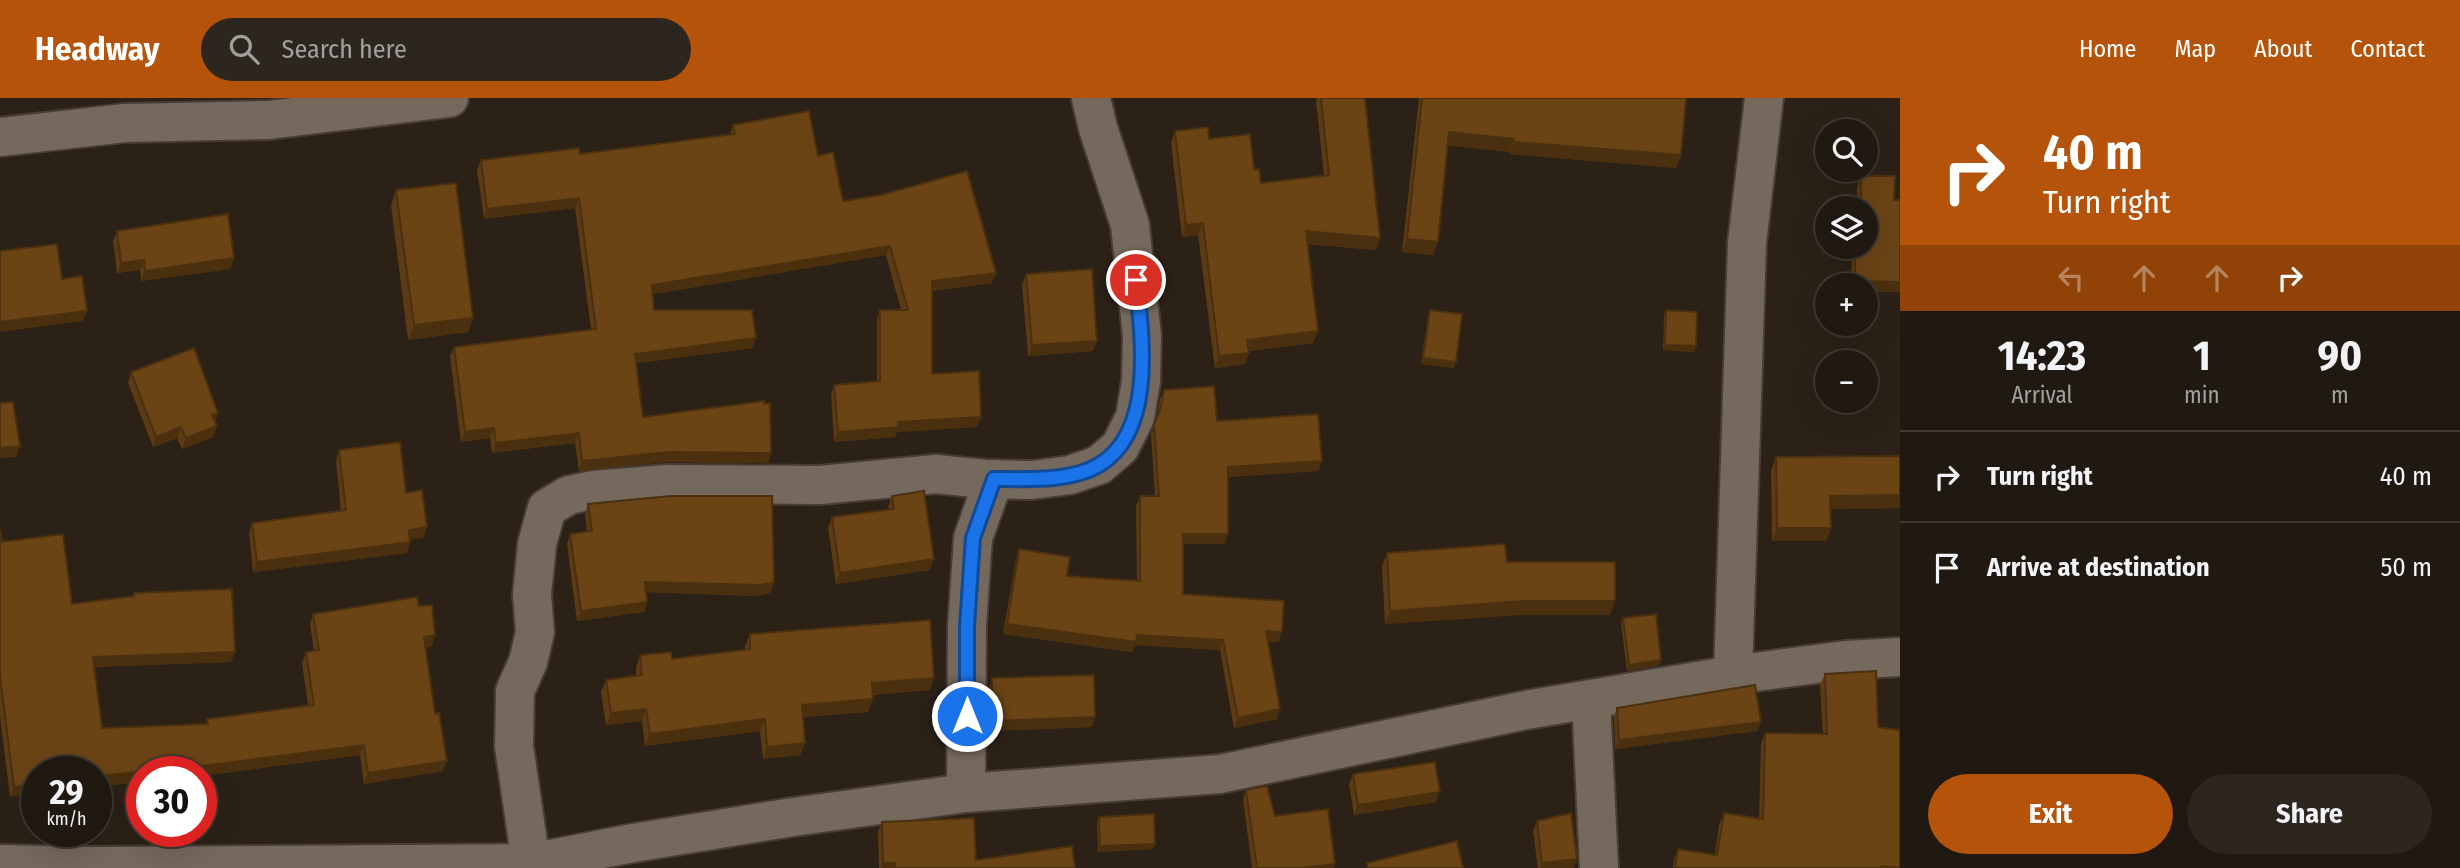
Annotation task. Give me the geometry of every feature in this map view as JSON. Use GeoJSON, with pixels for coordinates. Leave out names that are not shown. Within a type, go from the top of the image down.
{"type":"FeatureCollection","features":[{"type":"Feature","properties":{"kind":"street"},"geometry":{"type":"LineString","coordinates":[[0,137],[267,109],[449,98]]}},
{"type":"Feature","properties":{"kind":"street"},"geometry":{"type":"LineString","coordinates":[[531,863],[514,746],[515,691],[528,662],[535,632],[532,594],[537,544],[547,508],[569,495],[581,492],[667,484],[820,485],[936,474],[1032,480],[1070,475],[1099,465],[1119,447],[1135,417],[1141,381],[1142,336],[1130,225],[1098,128],[1091,98]]}},
{"type":"Feature","properties":{"kind":"street"},"geometry":{"type":"LineString","coordinates":[[1733,675],[1747,243],[1764,98]]}},
{"type":"Feature","properties":{"kind":"street"},"geometry":{"type":"LineString","coordinates":[[966,793],[967,626],[973,538],[994,479]]}},
{"type":"Feature","properties":{"kind":"street"},"geometry":{"type":"LineString","coordinates":[[0,864],[111,866],[531,863],[634,855],[793,817],[966,793],[1220,774],[1391,737],[1733,675],[1846,660],[1900,657]]}},
{"type":"Feature","properties":{"kind":"street"},"geometry":{"type":"LineString","coordinates":[[1591,700],[1599,868]]}},
{"type":"Feature","properties":{"kind":"building"},"geometry":{"type":"Polygon","coordinates":[[[1321,98],[1365,98],[1380,238],[1306,231],[1318,331],[1247,340],[1249,353],[1219,356],[1203,223],[1186,225],[1175,131],[1208,127],[1209,139],[1250,134],[1254,169],[1259,169],[1261,183],[1329,175],[1321,98]]]}},
{"type":"Feature","properties":{"kind":"building"},"geometry":{"type":"Polygon","coordinates":[[[1422,98],[1686,98],[1681,155],[1514,142],[1514,139],[1449,132],[1438,242],[1407,239],[1422,98]]]}},
{"type":"Feature","properties":{"kind":"building"},"geometry":{"type":"Polygon","coordinates":[[[809,111],[818,156],[833,152],[843,201],[881,195],[967,171],[996,273],[932,281],[932,374],[979,371],[981,417],[898,422],[899,427],[838,432],[834,385],[880,381],[880,310],[908,310],[890,246],[652,285],[654,310],[752,310],[756,338],[635,354],[643,417],[764,401],[764,404],[770,403],[771,453],[669,452],[582,461],[579,433],[496,443],[494,428],[465,432],[454,347],[596,329],[579,198],[487,209],[481,160],[579,148],[580,154],[735,134],[733,125],[809,111]]]}},
{"type":"Feature","properties":{"kind":"building"},"geometry":{"type":"Polygon","coordinates":[[[1878,176],[1895,176],[1894,200],[1900,200],[1900,282],[1878,282],[1878,273],[1855,273],[1855,259],[1878,259],[1878,196],[1861,196],[1861,182],[1878,182],[1878,176]]]}},
{"type":"Feature","properties":{"kind":"building"},"geometry":{"type":"Polygon","coordinates":[[[456,183],[473,318],[414,325],[396,190],[456,183]]]}},
{"type":"Feature","properties":{"kind":"building"},"geometry":{"type":"Polygon","coordinates":[[[228,214],[234,258],[145,271],[144,260],[121,263],[117,231],[228,214]]]}},
{"type":"Feature","properties":{"kind":"building"},"geometry":{"type":"Polygon","coordinates":[[[57,244],[62,279],[82,276],[87,311],[0,322],[0,251],[57,244]]]}},
{"type":"Feature","properties":{"kind":"building"},"geometry":{"type":"Polygon","coordinates":[[[1092,269],[1097,341],[1032,345],[1026,274],[1092,269]]]}},
{"type":"Feature","properties":{"kind":"building"},"geometry":{"type":"Polygon","coordinates":[[[1430,310],[1462,314],[1456,362],[1423,358],[1430,310]]]}},
{"type":"Feature","properties":{"kind":"building"},"geometry":{"type":"Polygon","coordinates":[[[1666,310],[1697,312],[1696,346],[1665,345],[1666,310]]]}},
{"type":"Feature","properties":{"kind":"building"},"geometry":{"type":"Polygon","coordinates":[[[194,348],[218,413],[212,415],[217,426],[186,438],[181,427],[156,437],[131,372],[194,348]]]}},
{"type":"Feature","properties":{"kind":"building"},"geometry":{"type":"Polygon","coordinates":[[[1214,386],[1217,421],[1318,414],[1322,461],[1228,467],[1228,534],[1183,534],[1183,594],[1284,601],[1282,632],[1266,631],[1280,709],[1238,718],[1223,640],[1137,635],[1136,642],[1007,624],[1019,549],[1070,557],[1067,576],[1140,581],[1140,496],[1159,496],[1154,424],[1164,390],[1214,386]]]}},
{"type":"Feature","properties":{"kind":"building"},"geometry":{"type":"Polygon","coordinates":[[[13,402],[20,446],[0,448],[0,403],[13,402]]]}},
{"type":"Feature","properties":{"kind":"building"},"geometry":{"type":"Polygon","coordinates":[[[400,442],[406,493],[422,490],[427,527],[409,530],[410,542],[257,562],[252,523],[346,510],[339,450],[400,442]]]}},
{"type":"Feature","properties":{"kind":"building"},"geometry":{"type":"Polygon","coordinates":[[[1900,456],[1900,495],[1830,496],[1831,528],[1777,528],[1776,457],[1900,456]]]}},
{"type":"Feature","properties":{"kind":"building"},"geometry":{"type":"Polygon","coordinates":[[[924,491],[934,559],[840,573],[832,517],[894,509],[892,496],[924,491]]]}},
{"type":"Feature","properties":{"kind":"building"},"geometry":{"type":"Polygon","coordinates":[[[671,496],[772,496],[774,583],[759,585],[645,582],[647,602],[581,611],[570,534],[592,531],[588,504],[671,496]]]}},
{"type":"Feature","properties":{"kind":"building"},"geometry":{"type":"Polygon","coordinates":[[[0,530],[2,542],[63,534],[72,604],[134,596],[134,593],[232,589],[235,652],[93,657],[102,728],[208,724],[207,719],[314,705],[306,652],[319,650],[313,614],[417,597],[419,606],[432,605],[435,635],[424,637],[435,714],[439,713],[447,761],[368,773],[364,745],[217,764],[217,756],[126,756],[126,773],[112,775],[112,756],[21,756],[21,786],[14,787],[0,676],[0,530]]]}},
{"type":"Feature","properties":{"kind":"building"},"geometry":{"type":"Polygon","coordinates":[[[1505,544],[1507,562],[1615,562],[1615,601],[1523,601],[1390,611],[1387,553],[1505,544]]]}},
{"type":"Feature","properties":{"kind":"building"},"geometry":{"type":"Polygon","coordinates":[[[1656,614],[1661,660],[1629,665],[1623,618],[1656,614]]]}},
{"type":"Feature","properties":{"kind":"building"},"geometry":{"type":"Polygon","coordinates":[[[930,620],[934,678],[872,683],[873,699],[802,705],[805,743],[767,747],[765,719],[650,734],[646,709],[611,713],[606,680],[642,675],[640,655],[671,652],[672,659],[750,649],[750,634],[930,620]]]}},
{"type":"Feature","properties":{"kind":"building"},"geometry":{"type":"Polygon","coordinates":[[[1876,671],[1878,727],[1900,730],[1900,868],[1675,868],[1678,849],[1717,855],[1724,813],[1763,819],[1765,733],[1827,734],[1825,674],[1876,671]]]}},
{"type":"Feature","properties":{"kind":"building"},"geometry":{"type":"Polygon","coordinates":[[[1094,675],[1095,717],[992,721],[992,678],[1094,675]]]}},
{"type":"Feature","properties":{"kind":"building"},"geometry":{"type":"Polygon","coordinates":[[[1755,685],[1761,722],[1619,740],[1617,708],[1755,685]]]}},
{"type":"Feature","properties":{"kind":"building"},"geometry":{"type":"Polygon","coordinates":[[[1435,762],[1440,792],[1358,805],[1353,774],[1435,762]]]}},
{"type":"Feature","properties":{"kind":"building"},"geometry":{"type":"Polygon","coordinates":[[[1267,786],[1275,816],[1328,809],[1335,864],[1302,868],[1257,868],[1246,790],[1267,786]]]}},
{"type":"Feature","properties":{"kind":"building"},"geometry":{"type":"Polygon","coordinates":[[[1571,813],[1577,859],[1542,863],[1537,821],[1571,813]]]}},
{"type":"Feature","properties":{"kind":"building"},"geometry":{"type":"Polygon","coordinates":[[[1154,814],[1155,844],[1100,846],[1099,817],[1154,814]]]}},
{"type":"Feature","properties":{"kind":"building"},"geometry":{"type":"Polygon","coordinates":[[[974,818],[976,860],[1072,846],[1075,868],[895,868],[895,863],[883,863],[882,822],[974,818]]]}},
{"type":"Feature","properties":{"kind":"building"},"geometry":{"type":"Polygon","coordinates":[[[1457,841],[1463,868],[1368,868],[1367,863],[1457,841]]]}},
{"type":"Feature","properties":{"kind":"route"},"geometry":{"type":"LineString","coordinates":[[967,716],[967,626],[973,538],[994,479],[1032,480],[1070,475],[1099,465],[1119,447],[1135,417],[1141,381],[1142,336],[1136,280]]}}]}
